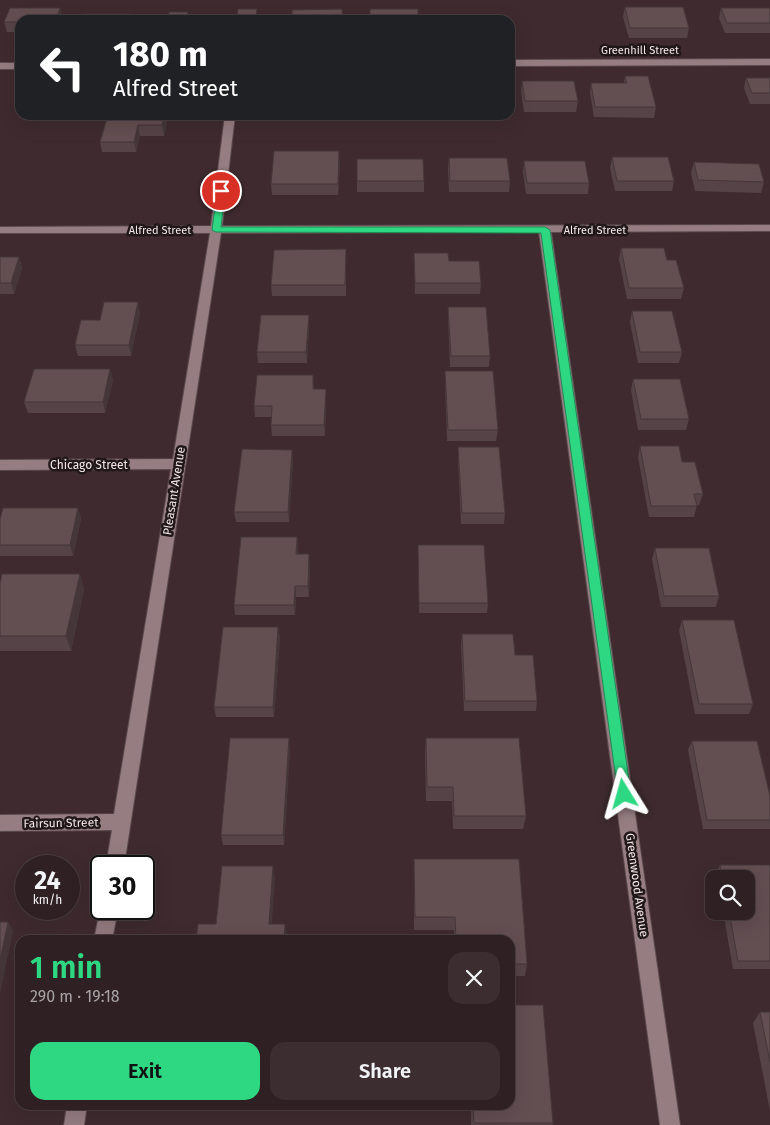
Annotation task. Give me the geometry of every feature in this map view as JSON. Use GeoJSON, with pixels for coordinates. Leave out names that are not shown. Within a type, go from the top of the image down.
{"type":"FeatureCollection","features":[{"type":"Feature","properties":{"kind":"street","name":"Greenhill Street"},"geometry":{"type":"LineString","coordinates":[[515,63],[770,62]]}},
{"type":"Feature","properties":{"kind":"street"},"geometry":{"type":"LineString","coordinates":[[0,66],[15,66]]}},
{"type":"Feature","properties":{"kind":"street","name":"Pleasant Avenue"},"geometry":{"type":"LineString","coordinates":[[117,855],[216,230],[229,120]]}},
{"type":"Feature","properties":{"kind":"street","name":"Alfred Street"},"geometry":{"type":"LineString","coordinates":[[0,230],[770,228]]}},
{"type":"Feature","properties":{"kind":"street","name":"Greenwood Avenue"},"geometry":{"type":"LineString","coordinates":[[545,230],[670,1125]]}},
{"type":"Feature","properties":{"kind":"street","name":"Chicago Street"},"geometry":{"type":"LineString","coordinates":[[0,465],[178,464]]}},
{"type":"Feature","properties":{"kind":"street","name":"Fairsun Street"},"geometry":{"type":"LineString","coordinates":[[0,823],[123,822]]}},
{"type":"Feature","properties":{"kind":"street"},"geometry":{"type":"LineString","coordinates":[[105,935],[107,920]]}},
{"type":"Feature","properties":{"kind":"street"},"geometry":{"type":"LineString","coordinates":[[74,1125],[76,1110]]}},
{"type":"Feature","properties":{"kind":"building"},"geometry":{"type":"Polygon","coordinates":[[[625,7],[683,7],[689,28],[630,28],[625,7]]]}},
{"type":"Feature","properties":{"kind":"building"},"geometry":{"type":"Polygon","coordinates":[[[10,8],[60,8],[58,15],[15,15],[15,22],[4,22],[10,8]]]}},
{"type":"Feature","properties":{"kind":"building"},"geometry":{"type":"Polygon","coordinates":[[[721,8],[770,8],[770,23],[727,23],[721,8]]]}},
{"type":"Feature","properties":{"kind":"building"},"geometry":{"type":"Polygon","coordinates":[[[238,9],[257,9],[256,15],[237,15],[238,9]]]}},
{"type":"Feature","properties":{"kind":"building"},"geometry":{"type":"Polygon","coordinates":[[[342,9],[343,15],[292,15],[292,10],[342,9]]]}},
{"type":"Feature","properties":{"kind":"building"},"geometry":{"type":"Polygon","coordinates":[[[370,9],[418,9],[418,15],[370,15],[370,9]]]}},
{"type":"Feature","properties":{"kind":"building"},"geometry":{"type":"Polygon","coordinates":[[[169,12],[188,12],[187,15],[168,15],[169,12]]]}},
{"type":"Feature","properties":{"kind":"building"},"geometry":{"type":"Polygon","coordinates":[[[84,14],[131,14],[131,15],[84,14]]]}},
{"type":"Feature","properties":{"kind":"building"},"geometry":{"type":"Polygon","coordinates":[[[625,76],[648,76],[656,107],[595,107],[591,83],[627,83],[625,76]]]}},
{"type":"Feature","properties":{"kind":"building"},"geometry":{"type":"Polygon","coordinates":[[[746,78],[770,78],[770,93],[752,93],[746,78]]]}},
{"type":"Feature","properties":{"kind":"building"},"geometry":{"type":"Polygon","coordinates":[[[522,81],[574,81],[578,101],[525,101],[522,81]]]}},
{"type":"Feature","properties":{"kind":"building"},"geometry":{"type":"Polygon","coordinates":[[[107,120],[163,120],[162,125],[138,125],[134,142],[100,142],[107,120]]]}},
{"type":"Feature","properties":{"kind":"building"},"geometry":{"type":"Polygon","coordinates":[[[274,151],[339,151],[338,184],[271,184],[274,151]]]}},
{"type":"Feature","properties":{"kind":"building"},"geometry":{"type":"Polygon","coordinates":[[[612,157],[668,157],[674,181],[617,181],[612,157]]]}},
{"type":"Feature","properties":{"kind":"building"},"geometry":{"type":"Polygon","coordinates":[[[449,158],[507,158],[510,181],[450,181],[449,158]]]}},
{"type":"Feature","properties":{"kind":"building"},"geometry":{"type":"Polygon","coordinates":[[[357,159],[423,159],[424,181],[357,181],[357,159]]]}},
{"type":"Feature","properties":{"kind":"building"},"geometry":{"type":"Polygon","coordinates":[[[524,161],[585,161],[589,183],[527,183],[524,161]]]}},
{"type":"Feature","properties":{"kind":"building"},"geometry":{"type":"Polygon","coordinates":[[[694,162],[759,164],[764,182],[698,180],[694,162]]]}},
{"type":"Feature","properties":{"kind":"building"},"geometry":{"type":"Polygon","coordinates":[[[621,248],[664,248],[667,260],[676,260],[684,288],[629,288],[621,248]]]}},
{"type":"Feature","properties":{"kind":"building"},"geometry":{"type":"Polygon","coordinates":[[[346,249],[345,285],[271,285],[274,250],[346,249]]]}},
{"type":"Feature","properties":{"kind":"building"},"geometry":{"type":"Polygon","coordinates":[[[414,253],[448,253],[449,261],[479,261],[481,283],[415,283],[414,253]]]}},
{"type":"Feature","properties":{"kind":"building"},"geometry":{"type":"Polygon","coordinates":[[[0,257],[19,257],[11,283],[0,283],[0,257]]]}},
{"type":"Feature","properties":{"kind":"building"},"geometry":{"type":"Polygon","coordinates":[[[104,302],[138,302],[129,345],[75,345],[81,320],[100,320],[104,302]]]}},
{"type":"Feature","properties":{"kind":"building"},"geometry":{"type":"Polygon","coordinates":[[[448,307],[486,307],[490,356],[451,356],[448,307]]]}},
{"type":"Feature","properties":{"kind":"building"},"geometry":{"type":"Polygon","coordinates":[[[632,311],[672,311],[682,352],[640,352],[632,311]]]}},
{"type":"Feature","properties":{"kind":"building"},"geometry":{"type":"Polygon","coordinates":[[[261,315],[309,315],[306,352],[257,352],[261,315]]]}},
{"type":"Feature","properties":{"kind":"building"},"geometry":{"type":"Polygon","coordinates":[[[34,369],[110,369],[103,402],[24,402],[34,369]]]}},
{"type":"Feature","properties":{"kind":"building"},"geometry":{"type":"Polygon","coordinates":[[[445,371],[493,371],[498,430],[448,430],[445,371]]]}},
{"type":"Feature","properties":{"kind":"building"},"geometry":{"type":"Polygon","coordinates":[[[257,375],[313,375],[313,389],[326,389],[324,425],[271,425],[272,406],[254,406],[257,375]]]}},
{"type":"Feature","properties":{"kind":"building"},"geometry":{"type":"Polygon","coordinates":[[[633,379],[680,379],[689,419],[641,419],[633,379]]]}},
{"type":"Feature","properties":{"kind":"building"},"geometry":{"type":"Polygon","coordinates":[[[640,446],[679,446],[682,462],[695,462],[703,494],[694,494],[697,506],[651,506],[640,446]]]}},
{"type":"Feature","properties":{"kind":"building"},"geometry":{"type":"Polygon","coordinates":[[[458,447],[499,447],[505,513],[462,513],[458,447]]]}},
{"type":"Feature","properties":{"kind":"building"},"geometry":{"type":"Polygon","coordinates":[[[242,449],[292,450],[288,512],[234,512],[242,449]]]}},
{"type":"Feature","properties":{"kind":"building"},"geometry":{"type":"Polygon","coordinates":[[[3,508],[78,508],[70,545],[0,545],[0,519],[3,508]]]}},
{"type":"Feature","properties":{"kind":"building"},"geometry":{"type":"Polygon","coordinates":[[[241,537],[297,537],[296,554],[309,554],[308,586],[295,586],[294,605],[234,605],[241,537]]]}},
{"type":"Feature","properties":{"kind":"building"},"geometry":{"type":"Polygon","coordinates":[[[418,545],[484,545],[488,603],[419,603],[418,545]]]}},
{"type":"Feature","properties":{"kind":"building"},"geometry":{"type":"Polygon","coordinates":[[[655,548],[709,548],[719,596],[664,596],[655,548]]]}},
{"type":"Feature","properties":{"kind":"building"},"geometry":{"type":"Polygon","coordinates":[[[2,574],[80,574],[66,636],[0,636],[0,583],[2,574]]]}},
{"type":"Feature","properties":{"kind":"building"},"geometry":{"type":"Polygon","coordinates":[[[682,620],[734,620],[753,704],[699,704],[682,620]]]}},
{"type":"Feature","properties":{"kind":"building"},"geometry":{"type":"Polygon","coordinates":[[[223,627],[278,627],[273,707],[214,707],[223,627]]]}},
{"type":"Feature","properties":{"kind":"building"},"geometry":{"type":"Polygon","coordinates":[[[462,634],[513,634],[515,655],[533,655],[537,701],[465,701],[462,634]]]}},
{"type":"Feature","properties":{"kind":"building"},"geometry":{"type":"Polygon","coordinates":[[[230,738],[289,738],[283,835],[221,835],[230,738]]]}},
{"type":"Feature","properties":{"kind":"building"},"geometry":{"type":"Polygon","coordinates":[[[426,738],[519,738],[526,816],[454,816],[453,787],[427,787],[426,738]]]}},
{"type":"Feature","properties":{"kind":"building"},"geometry":{"type":"Polygon","coordinates":[[[692,741],[757,741],[770,796],[770,820],[707,820],[692,741]]]}},
{"type":"Feature","properties":{"kind":"building"},"geometry":{"type":"Polygon","coordinates":[[[414,859],[519,859],[527,964],[515,964],[515,935],[456,935],[455,917],[415,917],[414,859]]]}},
{"type":"Feature","properties":{"kind":"building"},"geometry":{"type":"Polygon","coordinates":[[[720,865],[770,865],[770,961],[738,961],[731,920],[755,920],[755,870],[721,870],[720,865]]]}},
{"type":"Feature","properties":{"kind":"building"},"geometry":{"type":"Polygon","coordinates":[[[222,866],[273,866],[269,924],[285,924],[284,935],[197,935],[198,924],[216,924],[222,866]]]}},
{"type":"Feature","properties":{"kind":"building"},"geometry":{"type":"Polygon","coordinates":[[[0,922],[8,922],[0,961],[0,922]]]}},
{"type":"Feature","properties":{"kind":"building"},"geometry":{"type":"Polygon","coordinates":[[[515,1005],[543,1005],[553,1123],[474,1123],[473,1110],[515,1110],[515,1005]]]}},
{"type":"Feature","properties":{"kind":"building"},"geometry":{"type":"Polygon","coordinates":[[[760,1012],[770,1012],[770,1062],[760,1012]]]}},
{"type":"Feature","properties":{"kind":"route"},"geometry":{"type":"LineString","coordinates":[[221,191],[216,230],[545,230],[624,794]]}}]}
